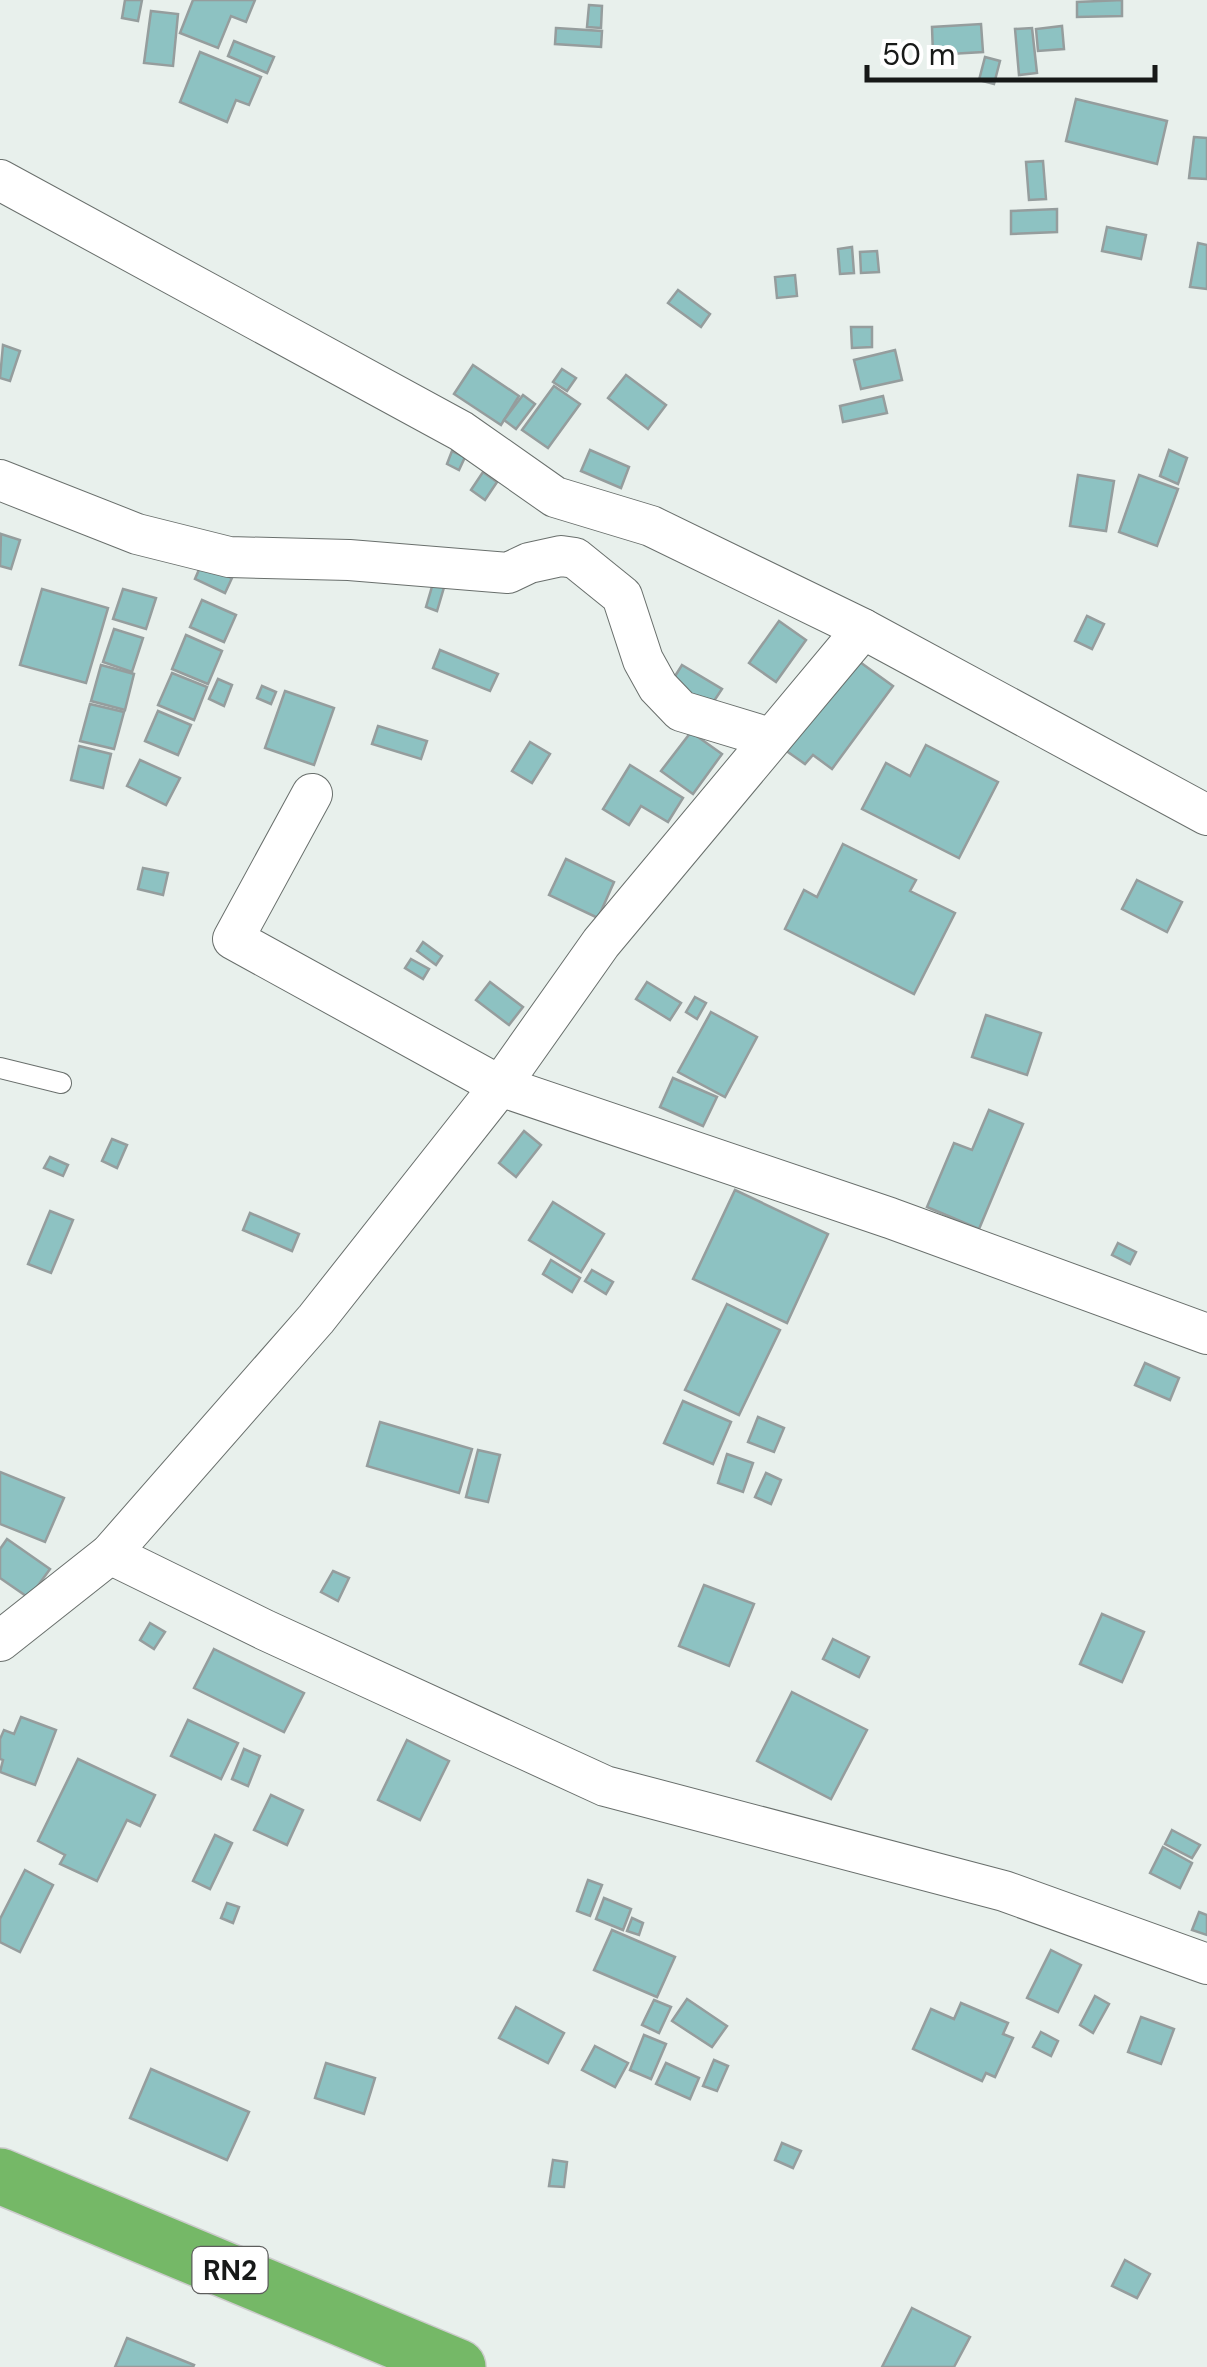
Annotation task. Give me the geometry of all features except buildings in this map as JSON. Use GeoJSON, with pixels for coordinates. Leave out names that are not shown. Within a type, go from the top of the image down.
{"type":"FeatureCollection","features":[{"type":"Feature","properties":{"kind":"highway","name":"RN2"},"geometry":{"type":"LineString","coordinates":[[0,2176],[458,2367]]}},
{"type":"Feature","properties":{"kind":"street"},"geometry":{"type":"LineString","coordinates":[[0,180],[461,430],[554,497],[651,526],[863,629],[1207,814]]}},
{"type":"Feature","properties":{"kind":"street"},"geometry":{"type":"LineString","coordinates":[[0,480],[136,534],[229,557],[349,560],[508,573],[529,563],[562,556],[575,558],[622,596],[643,660],[658,687],[681,711],[770,738]]}},
{"type":"Feature","properties":{"kind":"street"},"geometry":{"type":"LineString","coordinates":[[0,1641],[110,1554],[316,1319],[500,1086],[602,943],[863,629]]}},
{"type":"Feature","properties":{"kind":"street"},"geometry":{"type":"LineString","coordinates":[[312,794],[232,939],[500,1086],[890,1218],[1207,1334]]}},
{"type":"Feature","properties":{"kind":"street"},"geometry":{"type":"LineString","coordinates":[[110,1554],[265,1630],[605,1786],[1004,1890],[1207,1964]]}},
{"type":"Feature","properties":{"kind":"lane"},"geometry":{"type":"LineString","coordinates":[[0,1068],[61,1083]]}}]}
